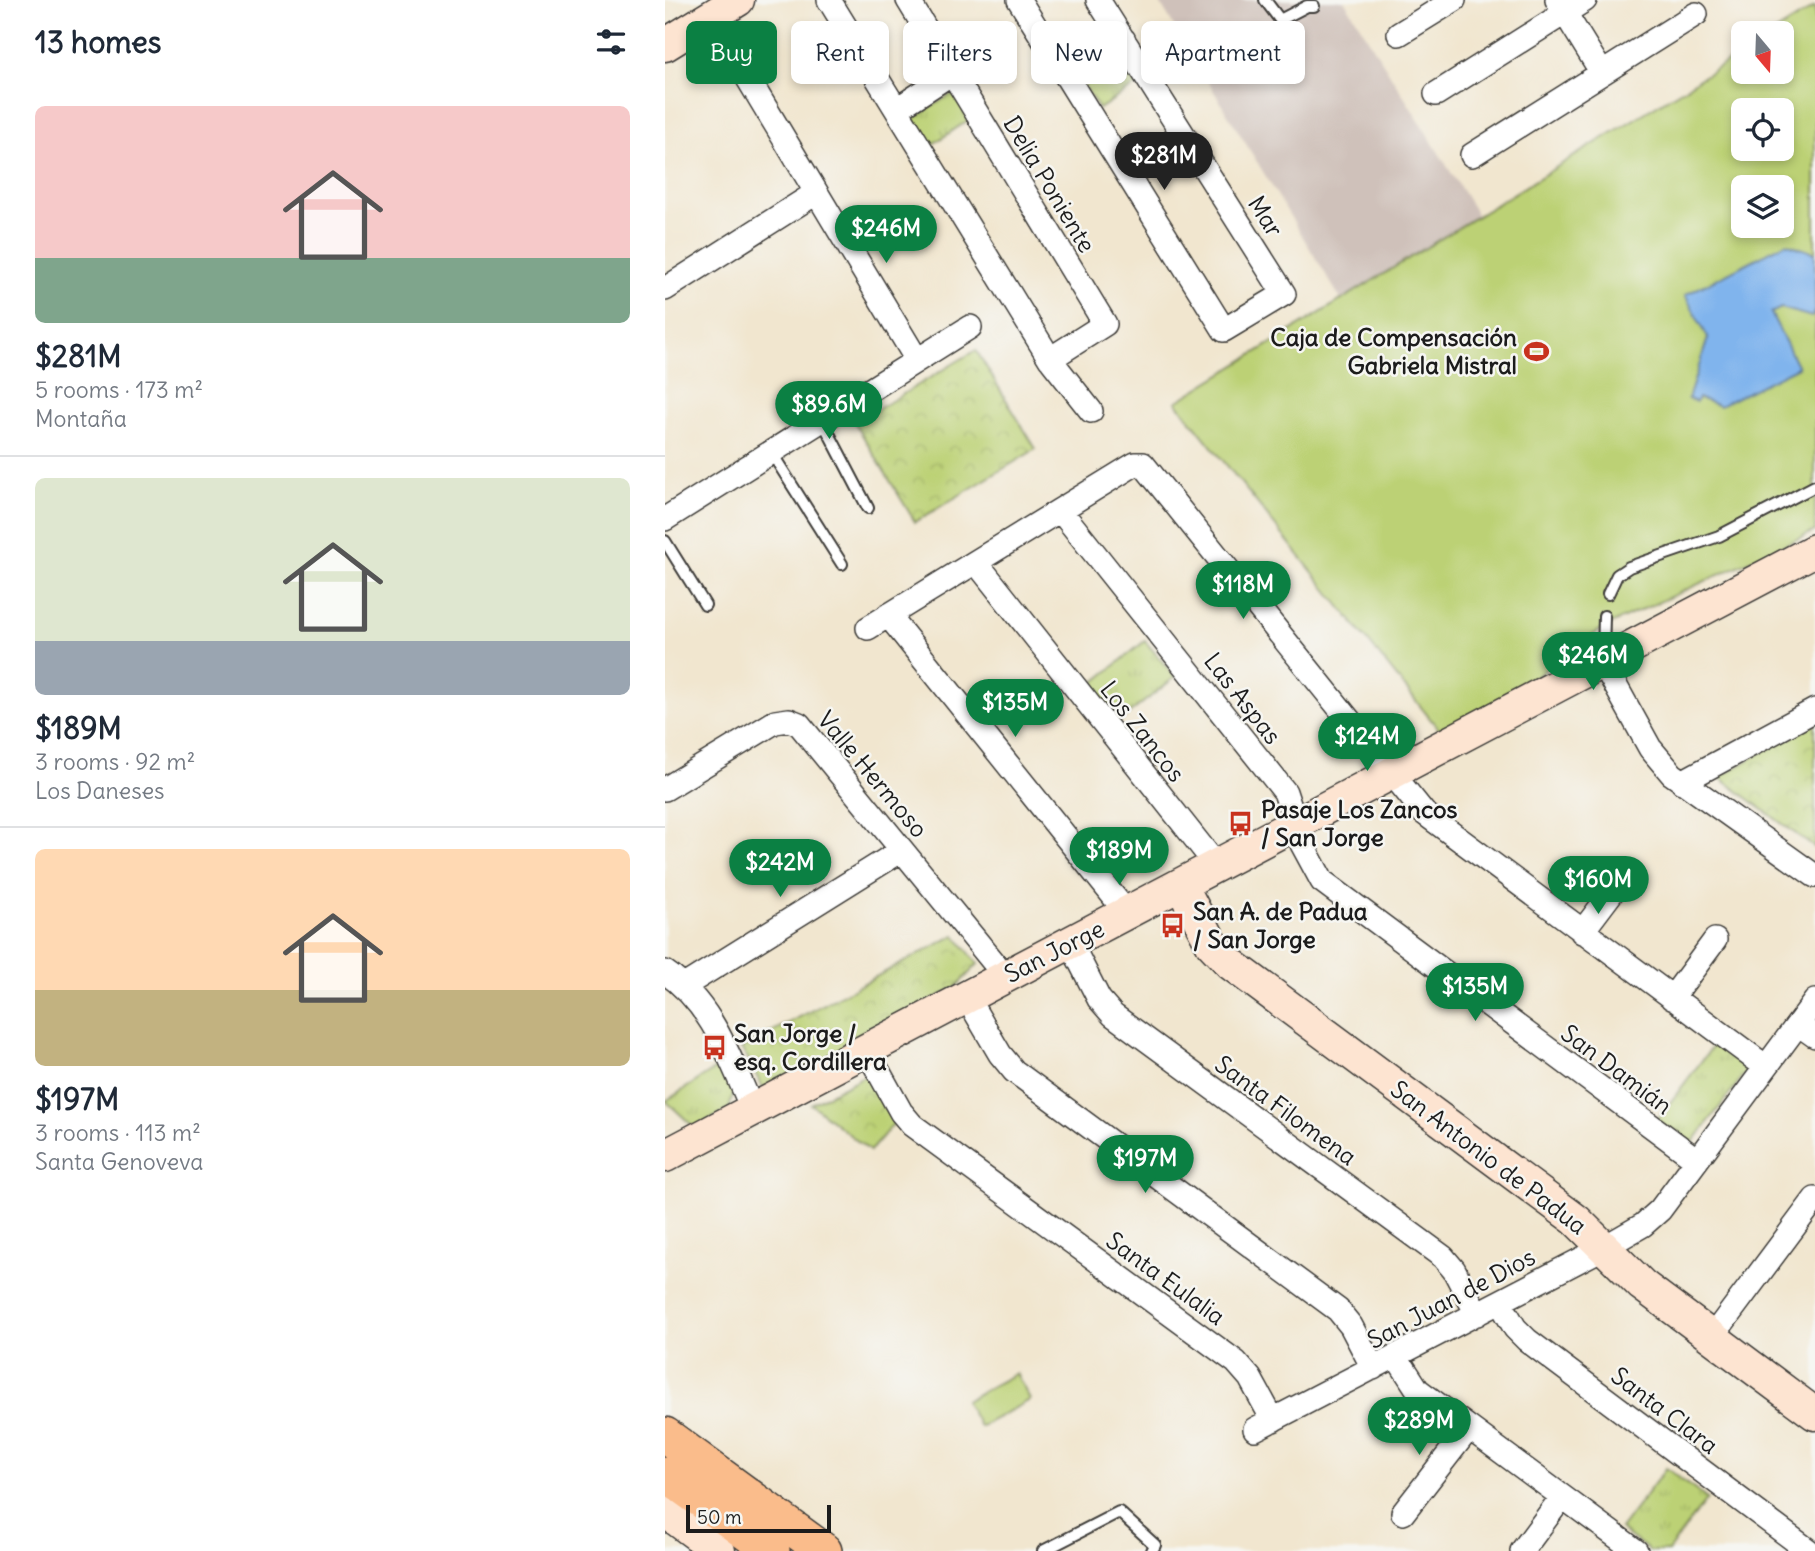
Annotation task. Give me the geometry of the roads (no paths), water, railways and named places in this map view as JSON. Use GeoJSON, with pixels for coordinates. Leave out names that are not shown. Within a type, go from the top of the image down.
{"type":"FeatureCollection","features":[{"type":"Feature","properties":{"kind":"main road"},"geometry":{"type":"LineString","coordinates":[[665,1435],[824,1551]]}},
{"type":"Feature","properties":{"kind":"main road"},"geometry":{"type":"LineString","coordinates":[[665,1474],[772,1551]]}},
{"type":"Feature","properties":{"kind":"street"},"geometry":{"type":"LineString","coordinates":[[665,45],[738,0]]}},
{"type":"Feature","properties":{"kind":"street"},"geometry":{"type":"LineString","coordinates":[[829,0],[1050,359],[1091,411]]}},
{"type":"Feature","properties":{"kind":"street","name":"Delia Poniente"},"geometry":{"type":"LineString","coordinates":[[908,0],[920,21]]}},
{"type":"Feature","properties":{"kind":"street"},"geometry":{"type":"LineString","coordinates":[[1019,0],[1032,21]]}},
{"type":"Feature","properties":{"kind":"street","name":"Mar"},"geometry":{"type":"LineString","coordinates":[[1098,0],[1111,21]]}},
{"type":"Feature","properties":{"kind":"street"},"geometry":{"type":"LineString","coordinates":[[1399,33],[1454,0]]}},
{"type":"Feature","properties":{"kind":"street"},"geometry":{"type":"LineString","coordinates":[[1436,94],[1561,6],[1585,0]]}},
{"type":"Feature","properties":{"kind":"street"},"geometry":{"type":"LineString","coordinates":[[1561,6],[1602,73]]}},
{"type":"Feature","properties":{"kind":"street"},"geometry":{"type":"LineString","coordinates":[[1472,155],[1696,14]]}},
{"type":"Feature","properties":{"kind":"street"},"geometry":{"type":"LineString","coordinates":[[711,17],[917,360]]}},
{"type":"Feature","properties":{"kind":"street","name":"Mar"},"geometry":{"type":"LineString","coordinates":[[1071,84],[1224,330],[1285,294],[1127,46]]}},
{"type":"Feature","properties":{"kind":"street"},"geometry":{"type":"LineString","coordinates":[[897,109],[936,84]]}},
{"type":"Feature","properties":{"kind":"street","name":"Delia Poniente"},"geometry":{"type":"LineString","coordinates":[[958,84],[1105,324],[1050,359]]}},
{"type":"Feature","properties":{"kind":"street"},"geometry":{"type":"LineString","coordinates":[[665,289],[816,193]]}},
{"type":"Feature","properties":{"kind":"street"},"geometry":{"type":"LineString","coordinates":[[665,519],[969,327]]}},
{"type":"Feature","properties":{"kind":"street"},"geometry":{"type":"LineString","coordinates":[[868,628],[1140,463],[1433,821],[1766,1068]]}},
{"type":"Feature","properties":{"kind":"street","name":"Las Aspas"},"geometry":{"type":"LineString","coordinates":[[1060,510],[1285,792],[1297,825]]}},
{"type":"Feature","properties":{"kind":"street","name":"San Jorge"},"geometry":{"type":"LineString","coordinates":[[665,1156],[966,996],[1395,774],[1815,550]]}},
{"type":"Feature","properties":{"kind":"street","name":"Los Zancos"},"geometry":{"type":"LineString","coordinates":[[976,562],[1217,866]]}},
{"type":"Feature","properties":{"kind":"street"},"geometry":{"type":"LineString","coordinates":[[888,615],[1126,913]]}},
{"type":"Feature","properties":{"kind":"street"},"geometry":{"type":"LineString","coordinates":[[1603,663],[1650,748],[1682,782],[1815,876]]}},
{"type":"Feature","properties":{"kind":"street"},"geometry":{"type":"LineString","coordinates":[[1682,782],[1815,710]]}},
{"type":"Feature","properties":{"kind":"street","name":"Valle Hermoso"},"geometry":{"type":"LineString","coordinates":[[665,789],[775,722],[789,720],[802,727],[1005,976]]}},
{"type":"Feature","properties":{"kind":"street","name":"San Damián"},"geometry":{"type":"LineString","coordinates":[[1297,825],[1313,867],[1329,888],[1696,1160]]}},
{"type":"Feature","properties":{"kind":"street"},"geometry":{"type":"LineString","coordinates":[[684,986],[902,850]]}},
{"type":"Feature","properties":{"kind":"street"},"geometry":{"type":"LineString","coordinates":[[1582,932],[1625,874]]}},
{"type":"Feature","properties":{"kind":"street","name":"San Antonio de Padua"},"geometry":{"type":"LineString","coordinates":[[1181,885],[1212,944],[1231,964],[1565,1212],[1642,1286],[1711,1337],[1812,1405]]}},
{"type":"Feature","properties":{"kind":"street"},"geometry":{"type":"LineString","coordinates":[[1672,998],[1715,940]]}},
{"type":"Feature","properties":{"kind":"street","name":"Santa Filomena"},"geometry":{"type":"LineString","coordinates":[[1070,942],[1099,999],[1113,1015],[1443,1257],[1454,1270],[1477,1314]]}},
{"type":"Feature","properties":{"kind":"street"},"geometry":{"type":"LineString","coordinates":[[665,972],[684,986],[714,1023],[752,1108]]}},
{"type":"Feature","properties":{"kind":"street"},"geometry":{"type":"LineString","coordinates":[[966,996],[1009,1066],[1338,1310],[1351,1326],[1373,1368]]}},
{"type":"Feature","properties":{"kind":"street","name":"San Juan de Dios"},"geometry":{"type":"LineString","coordinates":[[1264,1425],[1603,1248],[1655,1215],[1766,1068],[1806,1030],[1815,1001]]}},
{"type":"Feature","properties":{"kind":"street","name":"Santa Eulalia"},"geometry":{"type":"LineString","coordinates":[[866,1049],[897,1105],[912,1125],[1236,1362],[1250,1378],[1264,1425]]}},
{"type":"Feature","properties":{"kind":"street"},"geometry":{"type":"LineString","coordinates":[[1711,1337],[1815,1199]]}},
{"type":"Feature","properties":{"kind":"street","name":"Santa Clara"},"geometry":{"type":"LineString","coordinates":[[1500,1302],[1515,1328],[1527,1340],[1809,1551]]}},
{"type":"Feature","properties":{"kind":"street"},"geometry":{"type":"LineString","coordinates":[[1396,1356],[1418,1390],[1636,1551]]}},
{"type":"Feature","properties":{"kind":"street"},"geometry":{"type":"LineString","coordinates":[[1403,1513],[1469,1428]]}},
{"type":"Feature","properties":{"kind":"street"},"geometry":{"type":"LineString","coordinates":[[1522,1551],[1562,1497]]}},
{"type":"Feature","properties":{"kind":"street"},"geometry":{"type":"LineString","coordinates":[[665,1511],[719,1551]]}},
{"type":"Feature","properties":{"kind":"lane"},"geometry":{"type":"LineString","coordinates":[[1265,0],[1280,20],[1307,6],[1314,6]]}},
{"type":"Feature","properties":{"kind":"lane"},"geometry":{"type":"LineString","coordinates":[[822,420],[868,508]]}},
{"type":"Feature","properties":{"kind":"lane"},"geometry":{"type":"LineString","coordinates":[[771,452],[842,564]]}},
{"type":"Feature","properties":{"kind":"lane"},"geometry":{"type":"LineString","coordinates":[[1608,594],[1617,575],[1629,567],[1719,536],[1815,486]]}},
{"type":"Feature","properties":{"kind":"lane"},"geometry":{"type":"LineString","coordinates":[[665,541],[705,605]]}},
{"type":"Feature","properties":{"kind":"lane"},"geometry":{"type":"LineString","coordinates":[[1603,663],[1604,616]]}},
{"type":"Feature","properties":{"kind":"lane"},"geometry":{"type":"LineString","coordinates":[[1043,1551],[1119,1512],[1155,1545],[1152,1551]]}},
{"type":"Feature","properties":{"kind":"water"},"geometry":{"type":"Polygon","coordinates":[[[1786,243],[1815,253],[1815,308],[1812,317],[1781,308],[1771,313],[1798,367],[1720,406],[1698,398],[1696,402],[1688,399],[1708,338],[1685,295],[1786,243]]]}},
{"type":"Feature","properties":{"kind":"place","name":"Caja de Compensación Gabriela Mistral"},"geometry":{"type":"Point","coordinates":[1537,351]}},
{"type":"Feature","properties":{"kind":"place","name":"Pasaje Los Zancos / San Jorge"},"geometry":{"type":"Point","coordinates":[1241,823]}},
{"type":"Feature","properties":{"kind":"place","name":"San A. de Padua / San Jorge"},"geometry":{"type":"Point","coordinates":[1173,925]}},
{"type":"Feature","properties":{"kind":"place","name":"San Jorge / esq. Cordillera"},"geometry":{"type":"Point","coordinates":[714,1047]}}]}
